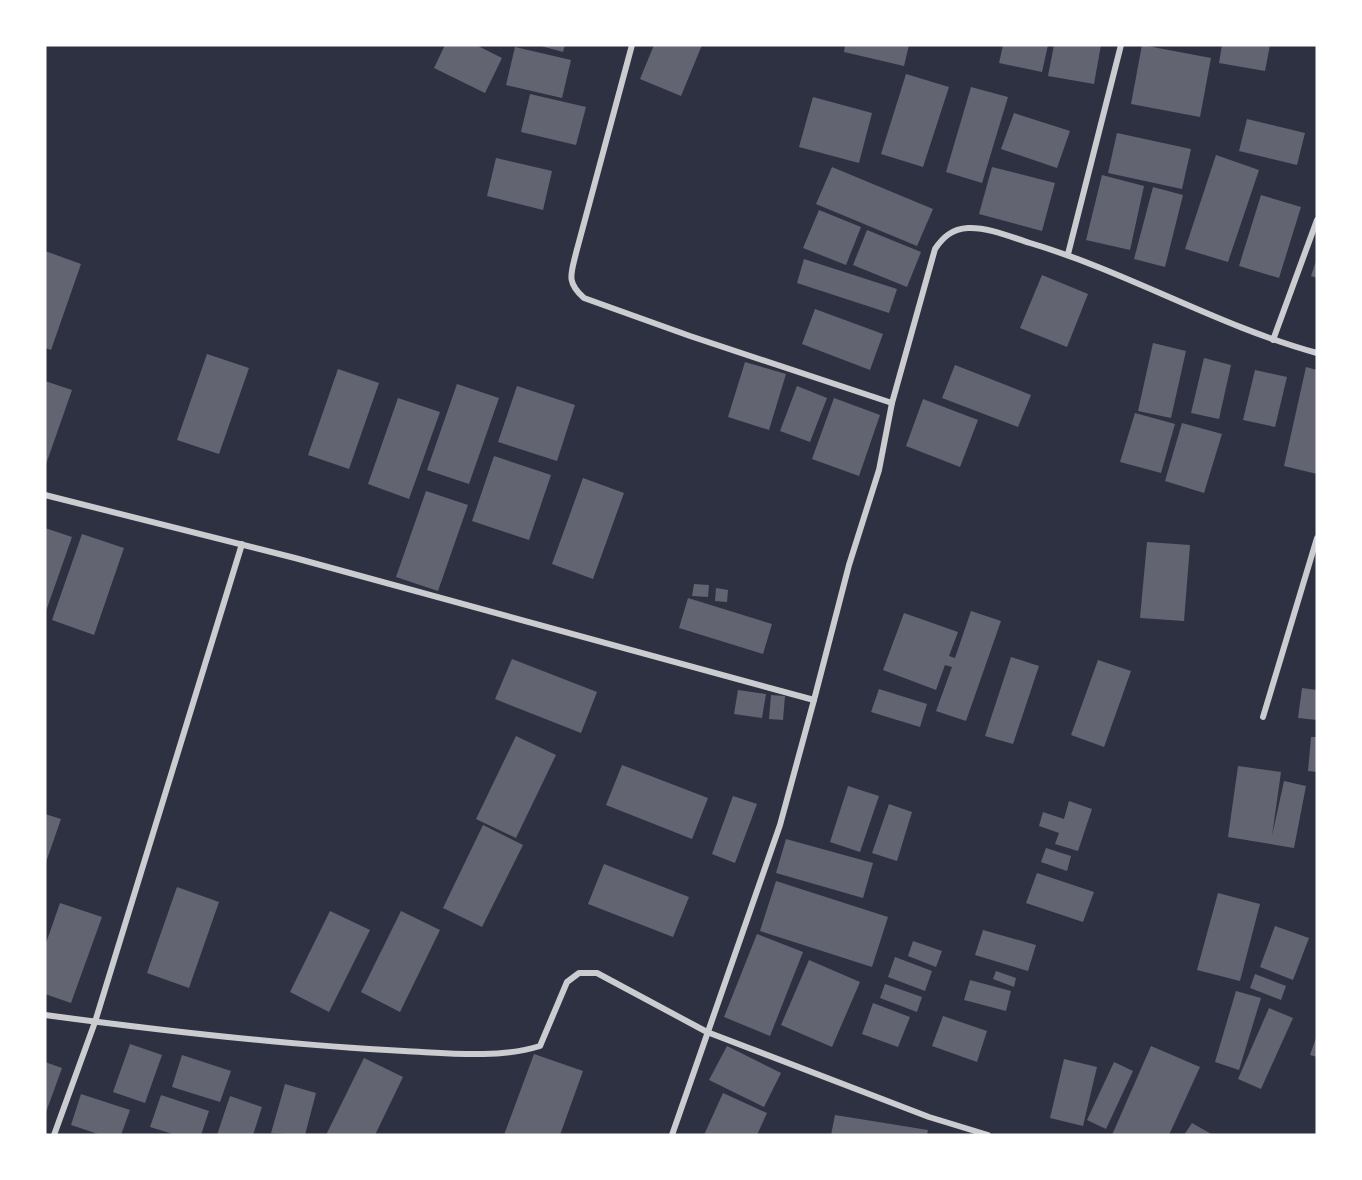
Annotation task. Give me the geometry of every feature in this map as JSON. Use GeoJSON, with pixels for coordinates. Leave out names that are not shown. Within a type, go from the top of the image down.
{"type":"FeatureCollection","features":[{"type":"Feature","properties":{"kind":"street"},"geometry":{"type":"LineString","coordinates":[[632,45],[576,253],[571,277],[573,288],[584,298],[892,403]]}},
{"type":"Feature","properties":{"kind":"street"},"geometry":{"type":"LineString","coordinates":[[1068,254],[1121,45]]}},
{"type":"Feature","properties":{"kind":"street"},"geometry":{"type":"LineString","coordinates":[[1273,340],[1317,220]]}},
{"type":"Feature","properties":{"kind":"street"},"geometry":{"type":"LineString","coordinates":[[672,1135],[780,825],[849,565],[879,470],[892,403],[935,249],[944,237],[968,228],[983,229],[1068,254],[1273,340],[1317,353]]}},
{"type":"Feature","properties":{"kind":"street"},"geometry":{"type":"LineString","coordinates":[[45,495],[242,544],[617,644],[813,700]]}},
{"type":"Feature","properties":{"kind":"street"},"geometry":{"type":"LineString","coordinates":[[1263,717],[1317,537]]}},
{"type":"Feature","properties":{"kind":"street"},"geometry":{"type":"LineString","coordinates":[[54,1135],[94,1022],[242,544]]}},
{"type":"Feature","properties":{"kind":"street"},"geometry":{"type":"LineString","coordinates":[[45,1015],[357,1049],[452,1054],[499,1052],[540,1046],[567,982],[579,973],[597,973],[707,1032],[929,1117],[988,1135]]}},
{"type":"Feature","properties":{"kind":"building"},"geometry":{"type":"Polygon","coordinates":[[[445,45],[476,45],[502,58],[485,93],[434,68],[445,45]]]}},
{"type":"Feature","properties":{"kind":"building"},"geometry":{"type":"Polygon","coordinates":[[[537,45],[565,45],[563,52],[537,45]]]}},
{"type":"Feature","properties":{"kind":"building"},"geometry":{"type":"Polygon","coordinates":[[[654,45],[702,45],[681,96],[640,79],[654,45]]]}},
{"type":"Feature","properties":{"kind":"building"},"geometry":{"type":"Polygon","coordinates":[[[845,45],[909,45],[904,66],[844,52],[845,45]]]}},
{"type":"Feature","properties":{"kind":"building"},"geometry":{"type":"Polygon","coordinates":[[[1003,45],[1048,45],[1042,72],[999,63],[1003,45]]]}},
{"type":"Feature","properties":{"kind":"building"},"geometry":{"type":"Polygon","coordinates":[[[1054,45],[1101,45],[1094,84],[1048,76],[1054,45]]]}},
{"type":"Feature","properties":{"kind":"building"},"geometry":{"type":"Polygon","coordinates":[[[1142,45],[1211,58],[1200,117],[1131,104],[1142,45]]]}},
{"type":"Feature","properties":{"kind":"building"},"geometry":{"type":"Polygon","coordinates":[[[1222,45],[1270,45],[1265,71],[1219,63],[1222,45]]]}},
{"type":"Feature","properties":{"kind":"building"},"geometry":{"type":"Polygon","coordinates":[[[515,47],[571,60],[562,98],[506,85],[515,47]]]}},
{"type":"Feature","properties":{"kind":"building"},"geometry":{"type":"Polygon","coordinates":[[[906,74],[949,87],[923,167],[881,154],[906,74]]]}},
{"type":"Feature","properties":{"kind":"building"},"geometry":{"type":"Polygon","coordinates":[[[971,87],[1008,97],[982,183],[946,172],[971,87]]]}},
{"type":"Feature","properties":{"kind":"building"},"geometry":{"type":"Polygon","coordinates":[[[530,94],[586,107],[576,145],[521,132],[530,94]]]}},
{"type":"Feature","properties":{"kind":"building"},"geometry":{"type":"Polygon","coordinates":[[[813,97],[872,113],[859,163],[799,147],[813,97]]]}},
{"type":"Feature","properties":{"kind":"building"},"geometry":{"type":"Polygon","coordinates":[[[1014,113],[1070,131],[1057,168],[1001,149],[1014,113]]]}},
{"type":"Feature","properties":{"kind":"building"},"geometry":{"type":"Polygon","coordinates":[[[1247,119],[1305,133],[1297,165],[1239,151],[1247,119]]]}},
{"type":"Feature","properties":{"kind":"building"},"geometry":{"type":"Polygon","coordinates":[[[1117,133],[1191,149],[1182,189],[1108,173],[1117,133]]]}},
{"type":"Feature","properties":{"kind":"building"},"geometry":{"type":"Polygon","coordinates":[[[1216,155],[1259,170],[1228,262],[1185,249],[1216,155]]]}},
{"type":"Feature","properties":{"kind":"building"},"geometry":{"type":"Polygon","coordinates":[[[496,158],[552,171],[543,210],[487,196],[496,158]]]}},
{"type":"Feature","properties":{"kind":"building"},"geometry":{"type":"Polygon","coordinates":[[[832,167],[933,209],[917,246],[816,204],[832,167]]]}},
{"type":"Feature","properties":{"kind":"building"},"geometry":{"type":"Polygon","coordinates":[[[992,167],[1055,183],[1042,231],[979,214],[992,167]]]}},
{"type":"Feature","properties":{"kind":"building"},"geometry":{"type":"Polygon","coordinates":[[[1102,175],[1144,186],[1130,250],[1086,240],[1102,175]]]}},
{"type":"Feature","properties":{"kind":"building"},"geometry":{"type":"Polygon","coordinates":[[[1153,187],[1183,195],[1165,267],[1134,259],[1153,187]]]}},
{"type":"Feature","properties":{"kind":"building"},"geometry":{"type":"Polygon","coordinates":[[[1261,195],[1301,207],[1279,278],[1239,266],[1261,195]]]}},
{"type":"Feature","properties":{"kind":"building"},"geometry":{"type":"Polygon","coordinates":[[[819,210],[861,227],[846,265],[803,248],[819,210]]]}},
{"type":"Feature","properties":{"kind":"building"},"geometry":{"type":"Polygon","coordinates":[[[867,230],[921,252],[907,287],[853,265],[867,230]]]}},
{"type":"Feature","properties":{"kind":"building"},"geometry":{"type":"Polygon","coordinates":[[[45,251],[81,264],[51,350],[45,348],[45,251]]]}},
{"type":"Feature","properties":{"kind":"building"},"geometry":{"type":"Polygon","coordinates":[[[1317,258],[1317,278],[1311,276],[1317,258]]]}},
{"type":"Feature","properties":{"kind":"building"},"geometry":{"type":"Polygon","coordinates":[[[804,259],[897,289],[889,313],[797,283],[804,259]]]}},
{"type":"Feature","properties":{"kind":"building"},"geometry":{"type":"Polygon","coordinates":[[[1042,275],[1088,294],[1067,347],[1020,328],[1042,275]]]}},
{"type":"Feature","properties":{"kind":"building"},"geometry":{"type":"Polygon","coordinates":[[[815,309],[883,334],[870,370],[802,344],[815,309]]]}},
{"type":"Feature","properties":{"kind":"building"},"geometry":{"type":"Polygon","coordinates":[[[1153,343],[1186,351],[1171,418],[1138,411],[1153,343]]]}},
{"type":"Feature","properties":{"kind":"building"},"geometry":{"type":"Polygon","coordinates":[[[207,354],[249,368],[219,454],[177,440],[207,354]]]}},
{"type":"Feature","properties":{"kind":"building"},"geometry":{"type":"Polygon","coordinates":[[[1204,358],[1231,365],[1219,419],[1191,413],[1204,358]]]}},
{"type":"Feature","properties":{"kind":"building"},"geometry":{"type":"Polygon","coordinates":[[[745,362],[786,374],[769,430],[728,417],[745,362]]]}},
{"type":"Feature","properties":{"kind":"building"},"geometry":{"type":"Polygon","coordinates":[[[955,365],[1031,395],[1018,427],[942,398],[955,365]]]}},
{"type":"Feature","properties":{"kind":"building"},"geometry":{"type":"Polygon","coordinates":[[[1306,367],[1317,370],[1317,474],[1284,466],[1306,367]]]}},
{"type":"Feature","properties":{"kind":"building"},"geometry":{"type":"Polygon","coordinates":[[[338,369],[379,383],[349,469],[308,455],[338,369]]]}},
{"type":"Feature","properties":{"kind":"building"},"geometry":{"type":"Polygon","coordinates":[[[1255,370],[1287,377],[1275,427],[1243,420],[1255,370]]]}},
{"type":"Feature","properties":{"kind":"building"},"geometry":{"type":"Polygon","coordinates":[[[45,381],[72,390],[45,467],[45,381]]]}},
{"type":"Feature","properties":{"kind":"building"},"geometry":{"type":"Polygon","coordinates":[[[457,384],[499,398],[469,484],[427,470],[457,384]]]}},
{"type":"Feature","properties":{"kind":"building"},"geometry":{"type":"Polygon","coordinates":[[[517,386],[575,405],[557,461],[498,442],[517,386]]]}},
{"type":"Feature","properties":{"kind":"building"},"geometry":{"type":"Polygon","coordinates":[[[797,386],[827,398],[810,442],[780,431],[797,386]]]}},
{"type":"Feature","properties":{"kind":"building"},"geometry":{"type":"Polygon","coordinates":[[[398,398],[440,412],[409,499],[368,484],[398,398]]]}},
{"type":"Feature","properties":{"kind":"building"},"geometry":{"type":"Polygon","coordinates":[[[834,398],[880,415],[859,476],[812,459],[834,398]]]}},
{"type":"Feature","properties":{"kind":"building"},"geometry":{"type":"Polygon","coordinates":[[[923,399],[978,420],[960,467],[906,446],[923,399]]]}},
{"type":"Feature","properties":{"kind":"building"},"geometry":{"type":"Polygon","coordinates":[[[1135,413],[1175,424],[1161,473],[1120,462],[1135,413]]]}},
{"type":"Feature","properties":{"kind":"building"},"geometry":{"type":"Polygon","coordinates":[[[1182,423],[1222,434],[1204,493],[1165,481],[1182,423]]]}},
{"type":"Feature","properties":{"kind":"building"},"geometry":{"type":"Polygon","coordinates":[[[494,456],[551,475],[529,540],[472,521],[494,456]]]}},
{"type":"Feature","properties":{"kind":"building"},"geometry":{"type":"Polygon","coordinates":[[[583,478],[624,493],[593,579],[552,564],[583,478]]]}},
{"type":"Feature","properties":{"kind":"building"},"geometry":{"type":"Polygon","coordinates":[[[426,491],[468,505],[438,591],[396,577],[426,491]]]}},
{"type":"Feature","properties":{"kind":"building"},"geometry":{"type":"Polygon","coordinates":[[[45,528],[72,537],[45,614],[45,528]]]}},
{"type":"Feature","properties":{"kind":"building"},"geometry":{"type":"Polygon","coordinates":[[[82,534],[124,548],[94,635],[52,620],[82,534]]]}},
{"type":"Feature","properties":{"kind":"building"},"geometry":{"type":"Polygon","coordinates":[[[1147,542],[1190,545],[1184,621],[1140,618],[1147,542]]]}},
{"type":"Feature","properties":{"kind":"building"},"geometry":{"type":"Polygon","coordinates":[[[694,584],[709,585],[708,597],[692,596],[694,584]]]}},
{"type":"Feature","properties":{"kind":"building"},"geometry":{"type":"Polygon","coordinates":[[[716,588],[728,590],[727,602],[715,601],[716,588]]]}},
{"type":"Feature","properties":{"kind":"building"},"geometry":{"type":"Polygon","coordinates":[[[688,598],[772,624],[763,654],[679,628],[688,598]]]}},
{"type":"Feature","properties":{"kind":"building"},"geometry":{"type":"Polygon","coordinates":[[[971,611],[1001,621],[966,721],[936,711],[952,667],[945,665],[936,690],[883,670],[904,613],[958,632],[949,656],[955,658],[971,611]]]}},
{"type":"Feature","properties":{"kind":"building"},"geometry":{"type":"Polygon","coordinates":[[[1011,657],[1039,666],[1013,744],[985,736],[1011,657]]]}},
{"type":"Feature","properties":{"kind":"building"},"geometry":{"type":"Polygon","coordinates":[[[512,659],[597,692],[581,733],[495,699],[512,659]]]}},
{"type":"Feature","properties":{"kind":"building"},"geometry":{"type":"Polygon","coordinates":[[[1098,660],[1131,671],[1104,747],[1071,735],[1098,660]]]}},
{"type":"Feature","properties":{"kind":"building"},"geometry":{"type":"Polygon","coordinates":[[[1302,688],[1317,690],[1317,720],[1298,718],[1302,688]]]}},
{"type":"Feature","properties":{"kind":"building"},"geometry":{"type":"Polygon","coordinates":[[[879,689],[927,704],[920,727],[871,712],[879,689]]]}},
{"type":"Feature","properties":{"kind":"building"},"geometry":{"type":"Polygon","coordinates":[[[738,690],[766,694],[762,718],[734,714],[738,690]]]}},
{"type":"Feature","properties":{"kind":"building"},"geometry":{"type":"Polygon","coordinates":[[[771,695],[785,696],[783,720],[769,719],[771,695]]]}},
{"type":"Feature","properties":{"kind":"building"},"geometry":{"type":"Polygon","coordinates":[[[516,736],[556,755],[516,838],[476,819],[516,736]]]}},
{"type":"Feature","properties":{"kind":"building"},"geometry":{"type":"Polygon","coordinates":[[[1311,737],[1317,737],[1317,772],[1308,771],[1311,737]]]}},
{"type":"Feature","properties":{"kind":"building"},"geometry":{"type":"Polygon","coordinates":[[[622,765],[708,798],[692,839],[606,805],[622,765]]]}},
{"type":"Feature","properties":{"kind":"building"},"geometry":{"type":"Polygon","coordinates":[[[1238,766],[1281,772],[1272,836],[1284,781],[1306,786],[1294,848],[1228,837],[1238,766]]]}},
{"type":"Feature","properties":{"kind":"building"},"geometry":{"type":"Polygon","coordinates":[[[848,786],[879,796],[860,852],[830,842],[848,786]]]}},
{"type":"Feature","properties":{"kind":"building"},"geometry":{"type":"Polygon","coordinates":[[[733,796],[757,804],[735,863],[712,854],[733,796]]]}},
{"type":"Feature","properties":{"kind":"building"},"geometry":{"type":"Polygon","coordinates":[[[1069,801],[1092,809],[1078,851],[1055,844],[1059,833],[1039,826],[1043,812],[1064,819],[1069,801]]]}},
{"type":"Feature","properties":{"kind":"building"},"geometry":{"type":"Polygon","coordinates":[[[889,804],[912,812],[897,861],[872,853],[889,804]]]}},
{"type":"Feature","properties":{"kind":"building"},"geometry":{"type":"Polygon","coordinates":[[[45,814],[61,819],[45,865],[45,814]]]}},
{"type":"Feature","properties":{"kind":"building"},"geometry":{"type":"Polygon","coordinates":[[[483,825],[523,845],[482,927],[443,908],[483,825]]]}},
{"type":"Feature","properties":{"kind":"building"},"geometry":{"type":"Polygon","coordinates":[[[786,839],[873,863],[863,898],[776,873],[786,839]]]}},
{"type":"Feature","properties":{"kind":"building"},"geometry":{"type":"Polygon","coordinates":[[[1046,848],[1071,856],[1067,871],[1041,862],[1046,848]]]}},
{"type":"Feature","properties":{"kind":"building"},"geometry":{"type":"Polygon","coordinates":[[[604,864],[689,897],[673,937],[588,904],[604,864]]]}},
{"type":"Feature","properties":{"kind":"building"},"geometry":{"type":"Polygon","coordinates":[[[1037,873],[1094,892],[1083,922],[1026,903],[1037,873]]]}},
{"type":"Feature","properties":{"kind":"building"},"geometry":{"type":"Polygon","coordinates":[[[776,881],[888,917],[872,967],[760,931],[776,881]]]}},
{"type":"Feature","properties":{"kind":"building"},"geometry":{"type":"Polygon","coordinates":[[[177,887],[219,902],[189,988],[147,973],[177,887]]]}},
{"type":"Feature","properties":{"kind":"building"},"geometry":{"type":"Polygon","coordinates":[[[1218,893],[1260,904],[1240,981],[1197,970],[1218,893]]]}},
{"type":"Feature","properties":{"kind":"building"},"geometry":{"type":"Polygon","coordinates":[[[60,903],[102,917],[71,1003],[45,994],[45,946],[60,903]]]}},
{"type":"Feature","properties":{"kind":"building"},"geometry":{"type":"Polygon","coordinates":[[[330,911],[370,930],[329,1012],[290,992],[330,911]]]}},
{"type":"Feature","properties":{"kind":"building"},"geometry":{"type":"Polygon","coordinates":[[[401,911],[440,930],[400,1012],[361,992],[401,911]]]}},
{"type":"Feature","properties":{"kind":"building"},"geometry":{"type":"Polygon","coordinates":[[[1275,926],[1309,938],[1293,980],[1260,967],[1275,926]]]}},
{"type":"Feature","properties":{"kind":"building"},"geometry":{"type":"Polygon","coordinates":[[[983,930],[1036,945],[1028,971],[975,955],[983,930]]]}},
{"type":"Feature","properties":{"kind":"building"},"geometry":{"type":"Polygon","coordinates":[[[757,934],[803,952],[770,1036],[724,1017],[757,934]]]}},
{"type":"Feature","properties":{"kind":"building"},"geometry":{"type":"Polygon","coordinates":[[[913,941],[942,951],[936,967],[908,956],[913,941]]]}},
{"type":"Feature","properties":{"kind":"building"},"geometry":{"type":"Polygon","coordinates":[[[895,957],[932,971],[925,991],[888,977],[895,957]]]}},
{"type":"Feature","properties":{"kind":"building"},"geometry":{"type":"Polygon","coordinates":[[[809,960],[860,982],[832,1047],[781,1025],[809,960]]]}},
{"type":"Feature","properties":{"kind":"building"},"geometry":{"type":"Polygon","coordinates":[[[996,971],[1016,978],[1014,987],[993,979],[996,971]]]}},
{"type":"Feature","properties":{"kind":"building"},"geometry":{"type":"Polygon","coordinates":[[[1255,974],[1286,986],[1281,1000],[1250,988],[1255,974]]]}},
{"type":"Feature","properties":{"kind":"building"},"geometry":{"type":"Polygon","coordinates":[[[970,980],[1011,991],[1006,1011],[964,1000],[970,980]]]}},
{"type":"Feature","properties":{"kind":"building"},"geometry":{"type":"Polygon","coordinates":[[[885,984],[922,997],[917,1012],[880,998],[885,984]]]}},
{"type":"Feature","properties":{"kind":"building"},"geometry":{"type":"Polygon","coordinates":[[[1236,991],[1261,998],[1239,1070],[1215,1062],[1236,991]]]}},
{"type":"Feature","properties":{"kind":"building"},"geometry":{"type":"Polygon","coordinates":[[[873,1003],[910,1017],[898,1047],[862,1034],[873,1003]]]}},
{"type":"Feature","properties":{"kind":"building"},"geometry":{"type":"Polygon","coordinates":[[[1269,1008],[1293,1018],[1261,1089],[1238,1079],[1269,1008]]]}},
{"type":"Feature","properties":{"kind":"building"},"geometry":{"type":"Polygon","coordinates":[[[943,1016],[987,1031],[977,1062],[932,1046],[943,1016]]]}},
{"type":"Feature","properties":{"kind":"building"},"geometry":{"type":"Polygon","coordinates":[[[1317,1035],[1317,1057],[1310,1055],[1317,1035]]]}},
{"type":"Feature","properties":{"kind":"building"},"geometry":{"type":"Polygon","coordinates":[[[130,1044],[162,1055],[145,1103],[113,1092],[130,1044]]]}},
{"type":"Feature","properties":{"kind":"building"},"geometry":{"type":"Polygon","coordinates":[[[727,1046],[781,1073],[764,1107],[709,1080],[727,1046]]]}},
{"type":"Feature","properties":{"kind":"building"},"geometry":{"type":"Polygon","coordinates":[[[1151,1046],[1200,1067],[1169,1135],[1112,1135],[1151,1046]]]}},
{"type":"Feature","properties":{"kind":"building"},"geometry":{"type":"Polygon","coordinates":[[[534,1054],[583,1071],[560,1135],[504,1135],[534,1054]]]}},
{"type":"Feature","properties":{"kind":"building"},"geometry":{"type":"Polygon","coordinates":[[[182,1055],[231,1071],[220,1102],[172,1087],[182,1055]]]}},
{"type":"Feature","properties":{"kind":"building"},"geometry":{"type":"Polygon","coordinates":[[[364,1058],[403,1077],[375,1135],[326,1135],[364,1058]]]}},
{"type":"Feature","properties":{"kind":"building"},"geometry":{"type":"Polygon","coordinates":[[[1064,1059],[1097,1067],[1083,1126],[1050,1118],[1064,1059]]]}},
{"type":"Feature","properties":{"kind":"building"},"geometry":{"type":"Polygon","coordinates":[[[45,1062],[62,1068],[45,1115],[45,1062]]]}},
{"type":"Feature","properties":{"kind":"building"},"geometry":{"type":"Polygon","coordinates":[[[1114,1062],[1133,1071],[1106,1129],[1087,1120],[1114,1062]]]}},
{"type":"Feature","properties":{"kind":"building"},"geometry":{"type":"Polygon","coordinates":[[[285,1084],[316,1093],[305,1135],[271,1133],[285,1084]]]}},
{"type":"Feature","properties":{"kind":"building"},"geometry":{"type":"Polygon","coordinates":[[[723,1093],[767,1113],[757,1135],[704,1135],[723,1093]]]}},
{"type":"Feature","properties":{"kind":"building"},"geometry":{"type":"Polygon","coordinates":[[[81,1094],[130,1110],[121,1135],[101,1135],[71,1125],[81,1094]]]}},
{"type":"Feature","properties":{"kind":"building"},"geometry":{"type":"Polygon","coordinates":[[[161,1095],[209,1111],[201,1135],[176,1135],[150,1127],[161,1095]]]}},
{"type":"Feature","properties":{"kind":"building"},"geometry":{"type":"Polygon","coordinates":[[[230,1096],[262,1107],[253,1135],[217,1135],[230,1096]]]}},
{"type":"Feature","properties":{"kind":"building"},"geometry":{"type":"Polygon","coordinates":[[[835,1115],[928,1130],[927,1135],[831,1135],[835,1115]]]}},
{"type":"Feature","properties":{"kind":"building"},"geometry":{"type":"Polygon","coordinates":[[[1192,1123],[1213,1135],[1184,1135],[1192,1123]]]}}]}
